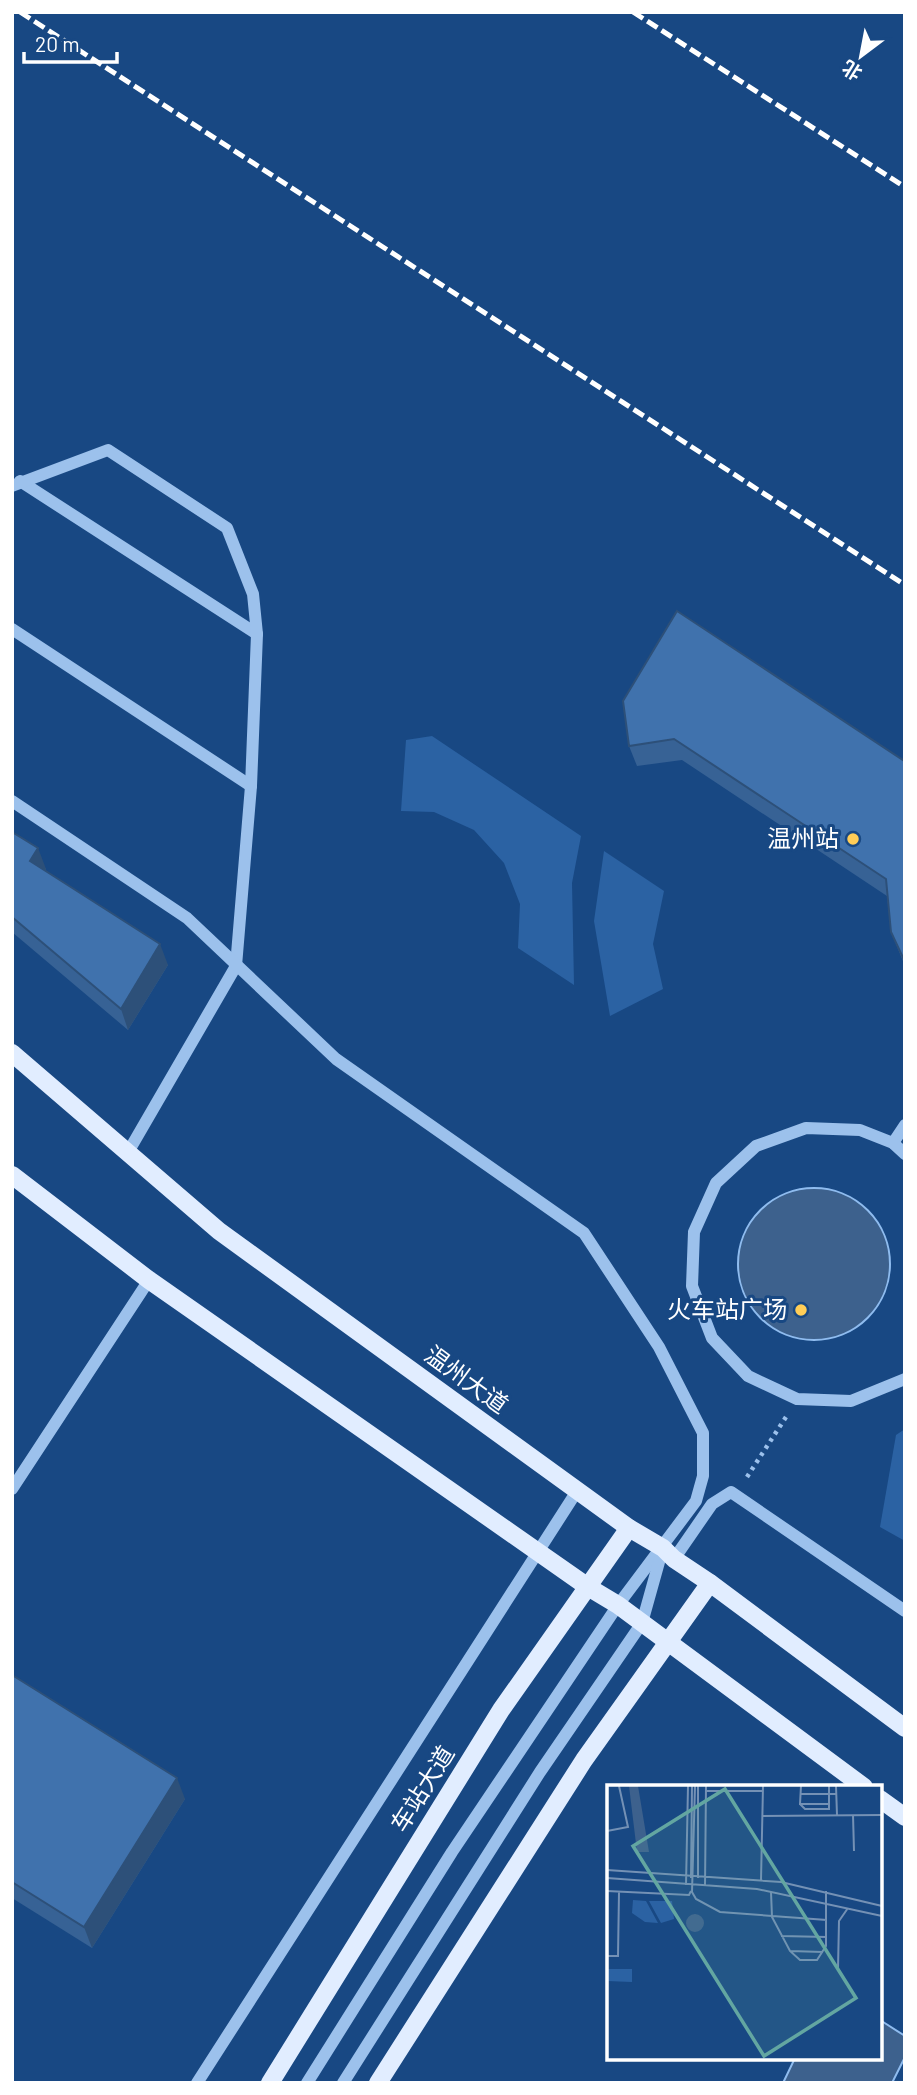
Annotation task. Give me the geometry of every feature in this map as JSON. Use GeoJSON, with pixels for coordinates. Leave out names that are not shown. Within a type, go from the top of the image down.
{"type":"FeatureCollection","features":[{"type":"Feature","properties":{"kind":"main road","name":"温州大道"},"geometry":{"type":"LineString","coordinates":[[12,1053],[219,1231],[577,1491],[710,1583],[905,1728]]}},
{"type":"Feature","properties":{"kind":"main road"},"geometry":{"type":"LineString","coordinates":[[12,1175],[149,1280],[588,1587],[618,1605],[861,1785]]}},
{"type":"Feature","properties":{"kind":"main road","name":"车站大道"},"geometry":{"type":"LineString","coordinates":[[270,2083],[501,1710],[629,1528]]}},
{"type":"Feature","properties":{"kind":"main road"},"geometry":{"type":"LineString","coordinates":[[378,2083],[584,1760],[710,1583]]}},
{"type":"Feature","properties":{"kind":"main road"},"geometry":{"type":"LineString","coordinates":[[882,1801],[905,1818]]}},
{"type":"Feature","properties":{"kind":"street"},"geometry":{"type":"LineString","coordinates":[[16,483],[107,450],[227,528],[253,594],[257,634],[251,786],[236,966],[127,1154]]}},
{"type":"Feature","properties":{"kind":"street"},"geometry":{"type":"LineString","coordinates":[[16,483],[257,634]]}},
{"type":"Feature","properties":{"kind":"street"},"geometry":{"type":"LineString","coordinates":[[12,629],[251,786]]}},
{"type":"Feature","properties":{"kind":"street"},"geometry":{"type":"LineString","coordinates":[[12,801],[187,918],[336,1059],[584,1233],[659,1347],[703,1433],[704,1476],[696,1501],[668,1553],[642,1623],[540,1772],[343,2083]]}},
{"type":"Feature","properties":{"kind":"street"},"geometry":{"type":"LineString","coordinates":[[893,1143],[905,1125]]}},
{"type":"Feature","properties":{"kind":"street"},"geometry":{"type":"LineString","coordinates":[[905,1154],[893,1143],[860,1130],[806,1128],[756,1146],[716,1183],[694,1232],[692,1286],[710,1335],[748,1376],[797,1399],[851,1401],[905,1380]]}},
{"type":"Feature","properties":{"kind":"street"},"geometry":{"type":"LineString","coordinates":[[12,1489],[149,1280]]}},
{"type":"Feature","properties":{"kind":"street"},"geometry":{"type":"LineString","coordinates":[[197,2083],[577,1491]]}},
{"type":"Feature","properties":{"kind":"street"},"geometry":{"type":"LineString","coordinates":[[307,2083],[452,1852],[618,1605],[712,1504],[732,1492],[905,1611]]}},
{"type":"Feature","properties":{"kind":"path"},"geometry":{"type":"LineString","coordinates":[[732,1492],[752,1472],[797,1399]]}},
{"type":"Feature","properties":{"kind":"shaded area"},"geometry":{"type":"Polygon","coordinates":[[[432,736],[581,836],[572,883],[574,985],[518,948],[520,904],[504,863],[474,830],[434,812],[401,811],[406,740],[432,736]]]}},
{"type":"Feature","properties":{"kind":"shaded area"},"geometry":{"type":"Polygon","coordinates":[[[604,851],[664,891],[653,944],[663,989],[610,1016],[594,921],[604,851]]]}},
{"type":"Feature","properties":{"kind":"shaded area"},"geometry":{"type":"Polygon","coordinates":[[[814,1188],[843,1194],[868,1210],[884,1235],[890,1264],[884,1293],[868,1318],[843,1334],[814,1340],[785,1334],[760,1318],[744,1293],[738,1264],[744,1235],[760,1210],[785,1194],[814,1188]]]}},
{"type":"Feature","properties":{"kind":"shaded area"},"geometry":{"type":"Polygon","coordinates":[[[905,1429],[905,1541],[880,1527],[896,1435],[905,1429]]]}},
{"type":"Feature","properties":{"kind":"shaded area"},"geometry":{"type":"Polygon","coordinates":[[[882,2021],[905,2036],[905,2057],[892,2083],[783,2083],[794,2060],[882,2060],[882,2021]]]}},
{"type":"Feature","properties":{"kind":"building","name":"温州站"},"geometry":{"type":"Polygon","coordinates":[[[677,611],[903,760],[905,757],[905,962],[891,932],[886,879],[674,739],[629,746],[623,701],[677,611]]]}},
{"type":"Feature","properties":{"kind":"building"},"geometry":{"type":"Polygon","coordinates":[[[12,832],[38,848],[30,861],[160,944],[121,1009],[12,917],[12,832]]]}},
{"type":"Feature","properties":{"kind":"building"},"geometry":{"type":"Polygon","coordinates":[[[12,1675],[177,1778],[84,1927],[12,1882],[12,1675]]]}},
{"type":"Feature","properties":{"kind":"railway"},"geometry":{"type":"LineString","coordinates":[[20,12],[905,585]]}},
{"type":"Feature","properties":{"kind":"railway"},"geometry":{"type":"LineString","coordinates":[[633,12],[905,187]]}},
{"type":"Feature","properties":{"kind":"place","name":"温州站"},"geometry":{"type":"Point","coordinates":[853,839]}},
{"type":"Feature","properties":{"kind":"place","name":"火车站广场"},"geometry":{"type":"Point","coordinates":[801,1310]}}]}
